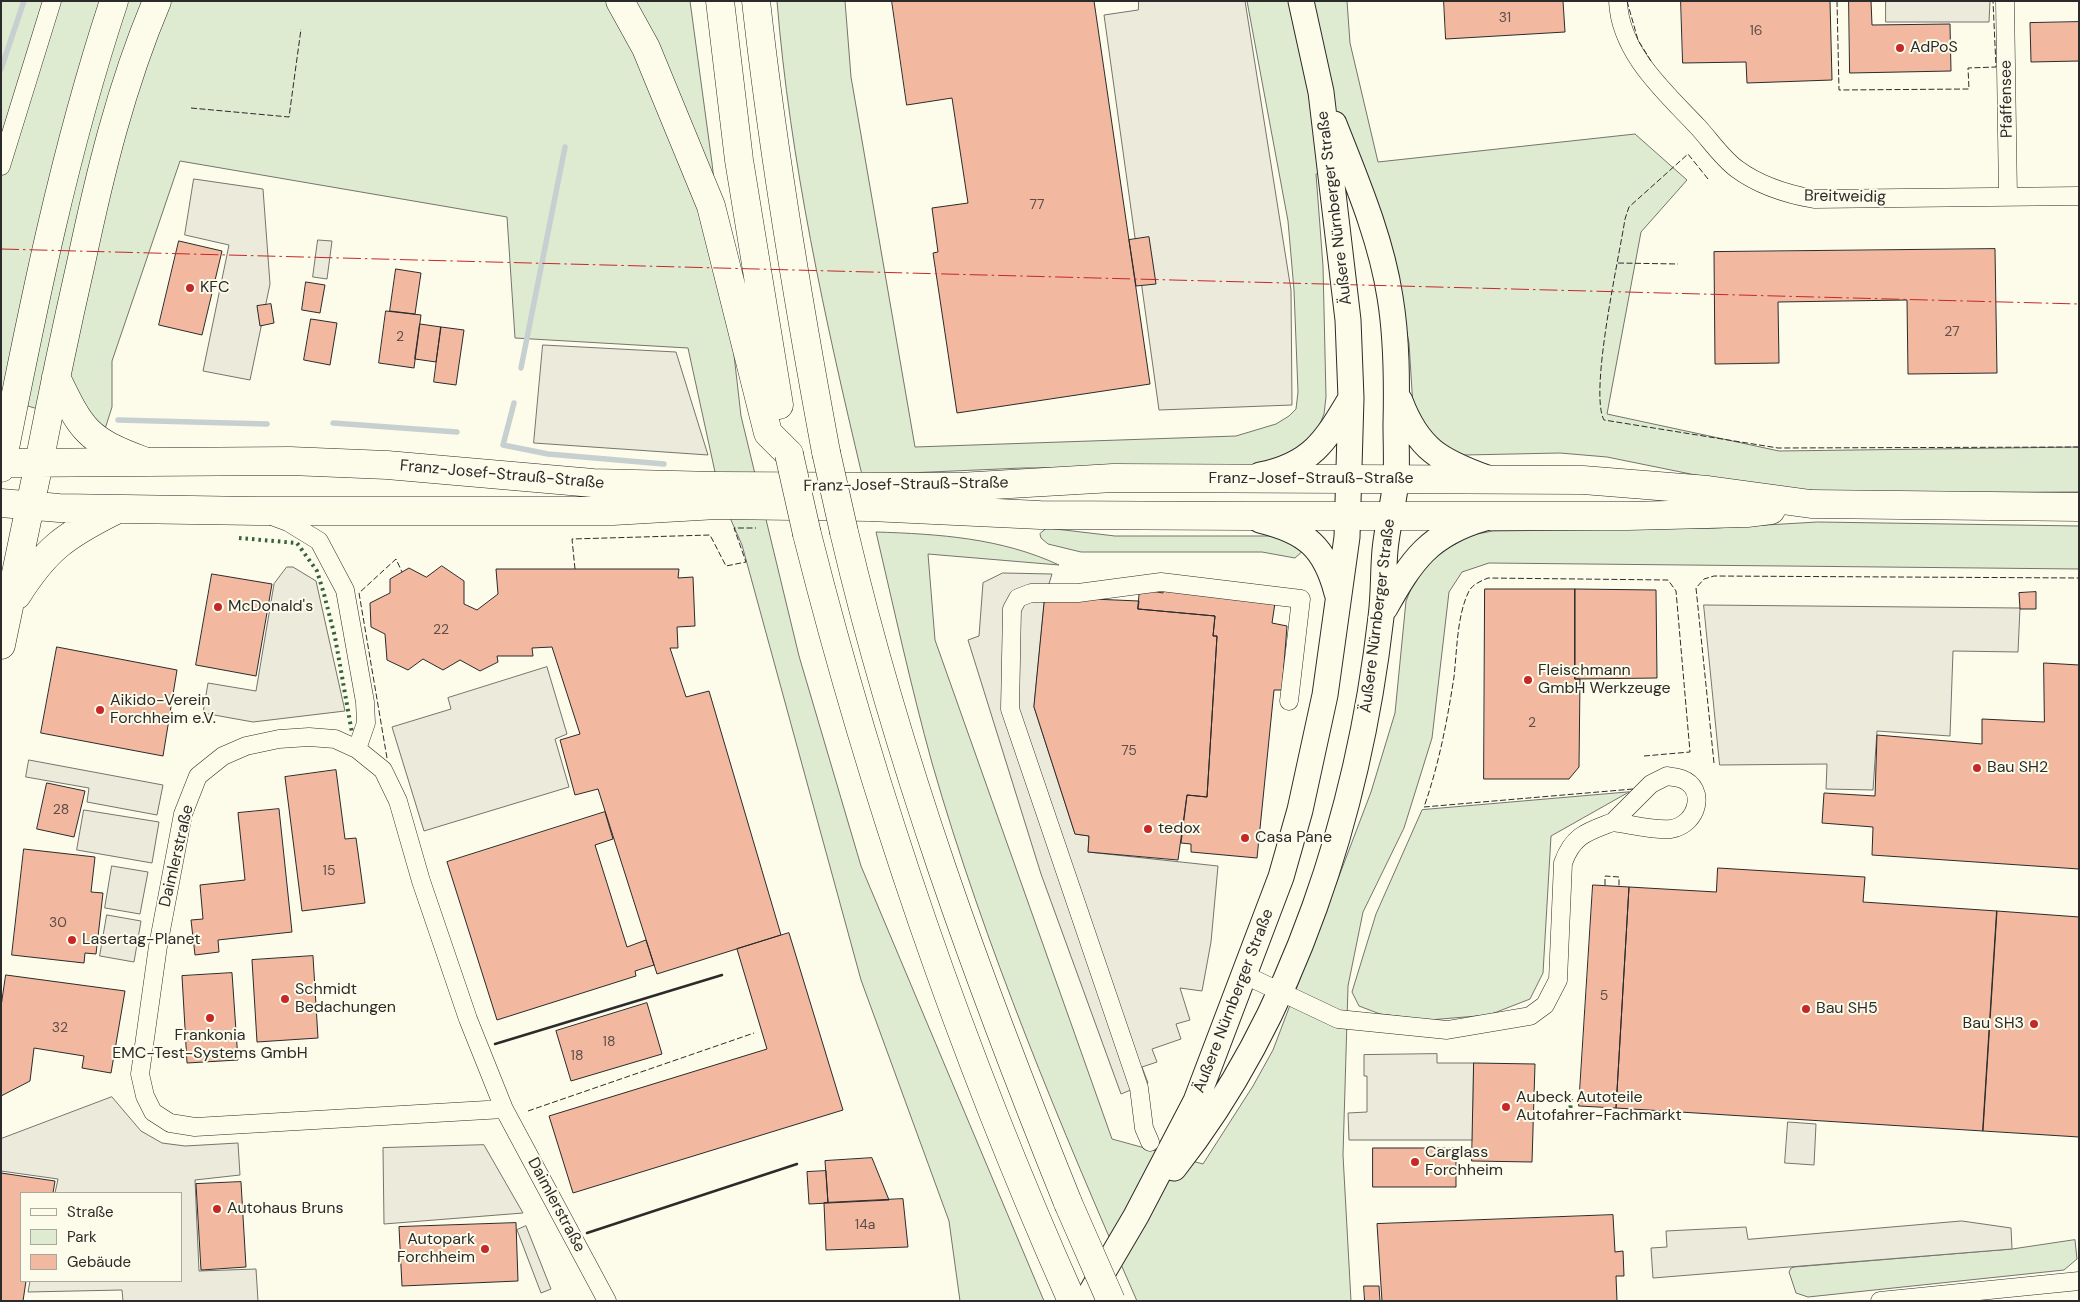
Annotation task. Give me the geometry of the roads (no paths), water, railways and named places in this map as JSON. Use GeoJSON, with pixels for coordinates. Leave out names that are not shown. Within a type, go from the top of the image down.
{"type":"FeatureCollection","features":[{"type":"Feature","properties":{"kind":"main road"},"geometry":{"type":"LineString","coordinates":[[2,464],[55,206],[81,105],[114,1]]}},
{"type":"Feature","properties":{"kind":"main road"},"geometry":{"type":"LineString","coordinates":[[620,1],[646,48],[711,206],[768,433],[788,454]]}},
{"type":"Feature","properties":{"kind":"main road"},"geometry":{"type":"LineString","coordinates":[[720,1],[739,160],[762,312],[788,454],[829,621],[858,722],[916,904],[980,1078],[1040,1230],[1072,1301]]}},
{"type":"Feature","properties":{"kind":"main road"},"geometry":{"type":"LineString","coordinates":[[756,1],[769,119],[783,208],[826,452],[865,620],[923,809],[991,1006],[1068,1203],[1111,1301]]}},
{"type":"Feature","properties":{"kind":"main road","name":"Äußere Nürnberger Straße"},"geometry":{"type":"LineString","coordinates":[[1086,1301],[1136,1216],[1196,1101],[1281,877],[1300,810],[1318,734],[1339,600],[1348,516],[1351,398],[1348,320],[1321,92],[1301,1]]}},
{"type":"Feature","properties":{"kind":"main road"},"geometry":{"type":"LineString","coordinates":[[1,645],[56,377],[111,130],[131,66],[156,4]]}},
{"type":"Feature","properties":{"kind":"main road","name":"Äußere Nürnberger Straße"},"geometry":{"type":"LineString","coordinates":[[1136,1216],[1202,1133],[1252,1048],[1282,992],[1316,900],[1353,784],[1368,710],[1382,615],[1385,549],[1396,479],[1396,348],[1390,296],[1360,191],[1321,92]]}},
{"type":"Feature","properties":{"kind":"main road"},"geometry":{"type":"LineString","coordinates":[[1,402],[20,375]]}},
{"type":"Feature","properties":{"kind":"main road"},"geometry":{"type":"LineString","coordinates":[[56,377],[83,428],[109,448],[144,461]]}},
{"type":"Feature","properties":{"kind":"main road"},"geometry":{"type":"LineString","coordinates":[[1397,393],[1409,425],[1436,456],[1459,468],[1491,480]]}},
{"type":"Feature","properties":{"kind":"main road"},"geometry":{"type":"LineString","coordinates":[[1246,478],[1290,466],[1315,451],[1332,430],[1351,398]]}},
{"type":"Feature","properties":{"kind":"main road","name":"Franz-Josef-Strauß-Straße"},"geometry":{"type":"LineString","coordinates":[[2,464],[144,461],[290,461],[387,465],[471,474],[593,483],[853,487],[959,487],[1113,478],[1583,480],[1645,484],[1811,504],[2079,507]]}},
{"type":"Feature","properties":{"kind":"main road"},"geometry":{"type":"LineString","coordinates":[[423,510],[447,503],[462,494],[468,485],[471,474]]}},
{"type":"Feature","properties":{"kind":"main road","name":"Franz-Josef-Strauß-Straße"},"geometry":{"type":"LineString","coordinates":[[1,503],[30,506],[118,509],[257,511],[613,511],[717,505],[870,508],[1040,515],[1246,516],[1747,513],[1811,504]]}},
{"type":"Feature","properties":{"kind":"main road"},"geometry":{"type":"LineString","coordinates":[[9,607],[30,575],[56,545],[86,525],[118,509]]}},
{"type":"Feature","properties":{"kind":"main road"},"geometry":{"type":"LineString","coordinates":[[1246,516],[1286,526],[1308,538],[1331,571],[1339,600]]}},
{"type":"Feature","properties":{"kind":"main road"},"geometry":{"type":"LineString","coordinates":[[1382,615],[1401,579],[1417,556],[1426,547],[1450,531],[1493,516]]}},
{"type":"Feature","properties":{"kind":"street"},"geometry":{"type":"LineString","coordinates":[[1,166],[52,1]]}},
{"type":"Feature","properties":{"kind":"street","name":"Breitweidig"},"geometry":{"type":"LineString","coordinates":[[1618,1],[1626,36],[1639,60],[1736,168],[1761,183],[1785,193],[1814,199],[2079,196]]}},
{"type":"Feature","properties":{"kind":"street","name":"Pfaffensee"},"geometry":{"type":"LineString","coordinates":[[2005,1],[2008,197]]}},
{"type":"Feature","properties":{"kind":"street"},"geometry":{"type":"LineString","coordinates":[[257,511],[288,522],[319,541],[346,590],[365,702],[366,723],[357,749]]}},
{"type":"Feature","properties":{"kind":"street"},"geometry":{"type":"LineString","coordinates":[[1150,1142],[1144,1128],[1139,1088],[1010,709],[1012,609],[1018,598],[1031,593],[1078,593],[1161,582],[1301,599],[1289,701]]}},
{"type":"Feature","properties":{"kind":"street","name":"Daimlerstraße"},"geometry":{"type":"LineString","coordinates":[[504,1109],[195,1127],[170,1123],[153,1112],[145,1096],[140,1074],[162,921],[182,814],[198,776],[231,752],[246,746],[279,739],[309,737],[335,739],[357,749],[383,770],[398,801],[421,881],[468,1019],[504,1109],[608,1301]]}},
{"type":"Feature","properties":{"kind":"street"},"geometry":{"type":"LineString","coordinates":[[1245,975],[1338,1019],[1447,1030],[1530,1016],[1545,1005],[1558,980],[1563,863],[1569,846],[1586,832],[1613,822]]}},
{"type":"Feature","properties":{"kind":"street"},"geometry":{"type":"LineString","coordinates":[[1880,1301],[2079,1281]]}},
{"type":"Feature","properties":{"kind":"waterway"},"geometry":{"type":"LineString","coordinates":[[1,69],[24,1]]}},
{"type":"Feature","properties":{"kind":"waterway"},"geometry":{"type":"LineString","coordinates":[[521,368],[565,147]]}},
{"type":"Feature","properties":{"kind":"waterway"},"geometry":{"type":"LineString","coordinates":[[514,403],[503,445],[548,454],[664,464]]}},
{"type":"Feature","properties":{"kind":"waterway"},"geometry":{"type":"LineString","coordinates":[[118,420],[267,424]]}},
{"type":"Feature","properties":{"kind":"waterway"},"geometry":{"type":"LineString","coordinates":[[333,423],[457,432]]}},
{"type":"Feature","properties":{"kind":"place","name":"AdPoS"},"geometry":{"type":"Point","coordinates":[1900,48]}},
{"type":"Feature","properties":{"kind":"place","name":"KFC"},"geometry":{"type":"Point","coordinates":[190,288]}},
{"type":"Feature","properties":{"kind":"place","name":"McDonald's"},"geometry":{"type":"Point","coordinates":[218,607]}},
{"type":"Feature","properties":{"kind":"place","name":"Fleischmann GmbH Werkzeuge"},"geometry":{"type":"Point","coordinates":[1528,680]}},
{"type":"Feature","properties":{"kind":"place","name":"Aikido-Verein Forchheim e.V."},"geometry":{"type":"Point","coordinates":[100,710]}},
{"type":"Feature","properties":{"kind":"place","name":"Bau SH2"},"geometry":{"type":"Point","coordinates":[1977,768]}},
{"type":"Feature","properties":{"kind":"place","name":"tedox"},"geometry":{"type":"Point","coordinates":[1148,829]}},
{"type":"Feature","properties":{"kind":"place","name":"Casa Pane"},"geometry":{"type":"Point","coordinates":[1245,838]}},
{"type":"Feature","properties":{"kind":"place","name":"Lasertag-Planet"},"geometry":{"type":"Point","coordinates":[72,940]}},
{"type":"Feature","properties":{"kind":"place","name":"Schmidt Bedachungen"},"geometry":{"type":"Point","coordinates":[285,999]}},
{"type":"Feature","properties":{"kind":"place","name":"Bau SH5"},"geometry":{"type":"Point","coordinates":[1806,1009]}},
{"type":"Feature","properties":{"kind":"place","name":"Frankonia EMC-Test-Systems GmbH"},"geometry":{"type":"Point","coordinates":[210,1018]}},
{"type":"Feature","properties":{"kind":"place","name":"Bau SH3"},"geometry":{"type":"Point","coordinates":[2034,1024]}},
{"type":"Feature","properties":{"kind":"place","name":"Aubeck Autoteile Autofahrer-Fachmarkt"},"geometry":{"type":"Point","coordinates":[1506,1107]}},
{"type":"Feature","properties":{"kind":"place","name":"Carglass Forchheim"},"geometry":{"type":"Point","coordinates":[1415,1162]}},
{"type":"Feature","properties":{"kind":"place","name":"Autohaus Bruns"},"geometry":{"type":"Point","coordinates":[217,1209]}},
{"type":"Feature","properties":{"kind":"place","name":"Autopark Forchheim"},"geometry":{"type":"Point","coordinates":[485,1249]}}]}
